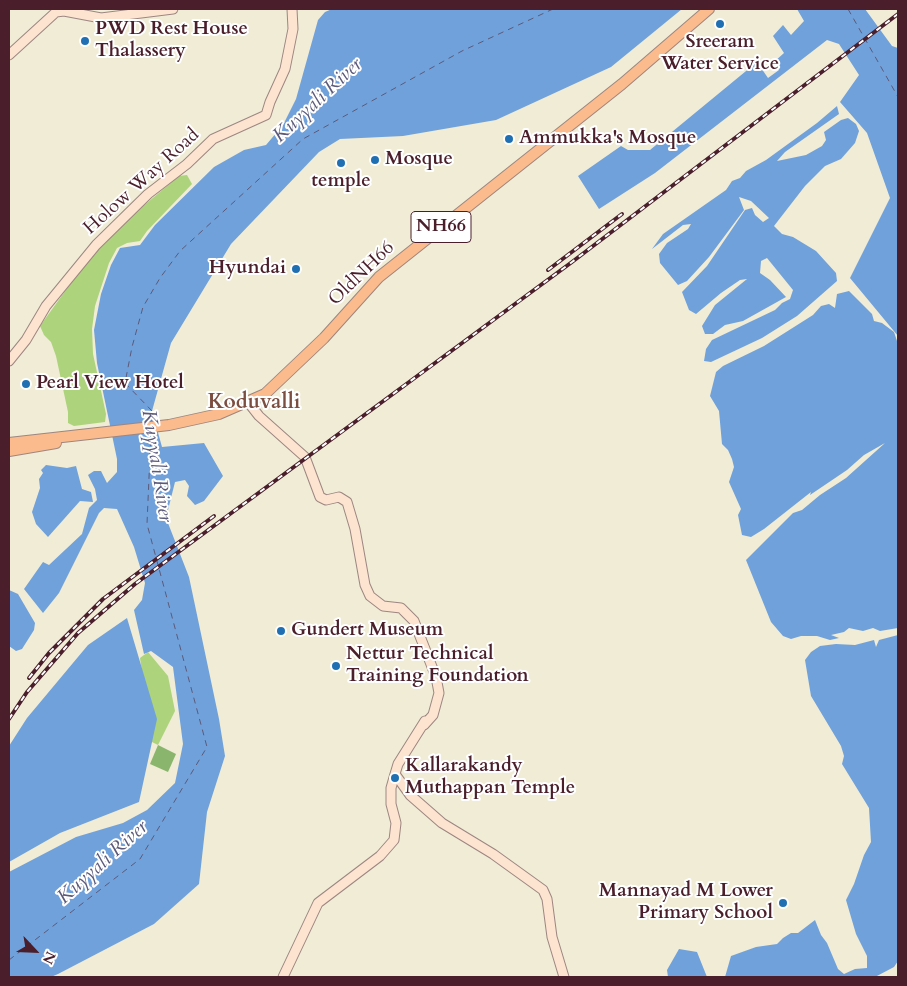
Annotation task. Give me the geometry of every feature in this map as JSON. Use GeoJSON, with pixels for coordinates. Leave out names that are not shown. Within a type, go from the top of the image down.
{"type":"FeatureCollection","features":[{"type":"Feature","properties":{"kind":"main road"},"geometry":{"type":"LineString","coordinates":[[9,55],[56,12],[64,11],[101,18],[173,9]]}},
{"type":"Feature","properties":{"kind":"main road","name":"Holow Way Road"},"geometry":{"type":"LineString","coordinates":[[9,361],[26,340],[46,306],[96,245],[148,194],[187,164],[212,139],[266,115],[285,69],[293,29],[292,9]]}},
{"type":"Feature","properties":{"kind":"main road","name":"OldNH66"},"geometry":{"type":"LineString","coordinates":[[73,436],[168,426],[219,414],[265,394],[282,380],[380,277],[622,84],[709,9]]}},
{"type":"Feature","properties":{"kind":"main road"},"geometry":{"type":"LineString","coordinates":[[248,402],[259,416],[305,457],[320,497],[326,500],[339,497],[347,502],[355,529],[367,592],[377,603],[401,608],[414,621],[438,687],[424,725],[403,756],[395,774],[391,788],[391,804],[396,823],[394,840],[380,856],[318,902],[283,977]]}},
{"type":"Feature","properties":{"kind":"main road","name":"NH66"},"geometry":{"type":"LineString","coordinates":[[9,443],[73,436]]}},
{"type":"Feature","properties":{"kind":"main road","name":"NH66"},"geometry":{"type":"LineString","coordinates":[[9,450],[64,441],[73,436]]}},
{"type":"Feature","properties":{"kind":"main road"},"geometry":{"type":"LineString","coordinates":[[395,774],[410,795],[442,823],[487,850],[543,890],[547,899],[552,937],[564,977]]}},
{"type":"Feature","properties":{"kind":"green space"},"geometry":{"type":"Polygon","coordinates":[[[187,175],[192,184],[147,231],[140,241],[127,243],[117,248],[109,263],[95,306],[92,329],[93,354],[106,414],[105,422],[74,426],[68,423],[68,412],[56,356],[51,342],[44,335],[40,326],[89,258],[124,222],[179,176],[187,175]]]}},
{"type":"Feature","properties":{"kind":"green space"},"geometry":{"type":"Polygon","coordinates":[[[148,652],[168,676],[175,711],[158,745],[152,742],[140,658],[148,652]]]}},
{"type":"Feature","properties":{"kind":"green space"},"geometry":{"type":"Polygon","coordinates":[[[158,745],[176,754],[168,772],[150,764],[158,745]]]}},
{"type":"Feature","properties":{"kind":"water","name":"Kuyyali River"},"geometry":{"type":"Polygon","coordinates":[[[332,9],[682,9],[611,67],[496,120],[403,136],[340,139],[319,152],[231,244],[171,343],[152,411],[162,447],[204,443],[223,476],[204,501],[195,505],[187,496],[189,486],[185,480],[175,482],[166,518],[189,577],[225,756],[207,812],[199,884],[154,924],[58,974],[51,977],[9,977],[9,872],[76,837],[123,823],[147,810],[175,783],[183,744],[173,667],[151,651],[144,654],[134,610],[142,600],[145,583],[134,547],[117,509],[104,508],[99,513],[59,593],[43,613],[24,589],[43,562],[49,565],[82,534],[89,508],[97,500],[95,489],[88,475],[94,471],[101,471],[107,483],[117,472],[117,459],[97,363],[94,330],[101,294],[111,265],[120,248],[140,245],[155,225],[214,167],[244,150],[266,145],[283,125],[296,99],[318,20],[325,12],[332,9]]]}},
{"type":"Feature","properties":{"kind":"water"},"geometry":{"type":"Polygon","coordinates":[[[797,9],[865,9],[892,46],[898,48],[898,336],[850,278],[890,198],[867,133],[840,102],[859,75],[839,44],[827,40],[655,173],[599,209],[578,176],[621,146],[628,150],[650,150],[757,62],[768,78],[779,70],[774,62],[784,53],[773,36],[783,25],[791,35],[804,21],[797,9]]]}},
{"type":"Feature","properties":{"kind":"water"},"geometry":{"type":"Polygon","coordinates":[[[837,106],[839,114],[785,152],[777,161],[806,155],[822,146],[826,140],[824,132],[841,120],[848,118],[856,124],[859,131],[855,143],[841,159],[825,166],[805,186],[774,226],[782,234],[793,237],[816,251],[836,273],[837,281],[797,316],[762,338],[711,362],[704,361],[706,349],[712,340],[775,310],[782,303],[790,299],[793,290],[767,258],[761,261],[760,273],[770,280],[786,297],[743,321],[725,325],[713,334],[705,334],[702,326],[715,305],[747,279],[740,280],[721,293],[696,314],[689,310],[682,292],[707,266],[745,210],[752,208],[755,215],[763,222],[769,218],[751,201],[739,197],[744,210],[709,257],[687,281],[678,285],[660,263],[659,254],[667,243],[688,229],[691,224],[683,225],[652,249],[663,234],[726,190],[732,181],[740,178],[746,171],[766,160],[837,106]]]}},
{"type":"Feature","properties":{"kind":"water"},"geometry":{"type":"Polygon","coordinates":[[[849,291],[872,314],[874,321],[882,323],[894,332],[898,344],[898,628],[880,631],[873,628],[863,631],[849,628],[844,632],[831,635],[839,638],[830,640],[817,636],[801,636],[791,639],[783,636],[771,622],[746,560],[793,513],[802,510],[820,495],[846,478],[885,443],[864,455],[847,470],[810,495],[811,492],[764,529],[751,537],[742,535],[738,515],[741,509],[729,482],[734,467],[728,450],[722,444],[719,411],[710,396],[716,372],[723,366],[764,346],[813,315],[821,306],[829,304],[835,308],[837,294],[849,291]]]}},
{"type":"Feature","properties":{"kind":"water"},"geometry":{"type":"Polygon","coordinates":[[[46,465],[67,468],[76,466],[82,489],[91,492],[93,502],[80,501],[48,537],[36,524],[32,512],[40,488],[39,479],[43,473],[41,470],[46,465]]]}},
{"type":"Feature","properties":{"kind":"water"},"geometry":{"type":"Polygon","coordinates":[[[9,590],[18,594],[35,623],[34,630],[22,649],[16,651],[9,646],[9,590]]]}},
{"type":"Feature","properties":{"kind":"water"},"geometry":{"type":"Polygon","coordinates":[[[127,618],[157,719],[139,802],[60,833],[9,862],[9,746],[27,718],[88,645],[127,618]]]}},
{"type":"Feature","properties":{"kind":"water"},"geometry":{"type":"Polygon","coordinates":[[[898,635],[898,961],[894,967],[875,977],[725,977],[731,956],[756,947],[777,944],[791,933],[798,933],[815,920],[838,969],[844,974],[855,969],[867,968],[867,956],[856,934],[846,900],[871,842],[869,808],[842,764],[844,756],[841,746],[811,696],[805,660],[811,652],[820,646],[836,644],[855,645],[874,640],[876,647],[879,640],[898,635]]]}},
{"type":"Feature","properties":{"kind":"water"},"geometry":{"type":"Polygon","coordinates":[[[679,949],[697,952],[707,977],[668,977],[667,970],[679,949]]]}},
{"type":"Feature","properties":{"kind":"ferry route"},"geometry":{"type":"LineString","coordinates":[[152,422],[152,411],[125,383],[143,307],[160,278],[180,251],[303,139],[462,51],[553,9]]}},
{"type":"Feature","properties":{"kind":"ferry route"},"geometry":{"type":"LineString","coordinates":[[848,9],[898,97]]}},
{"type":"Feature","properties":{"kind":"ferry route"},"geometry":{"type":"LineString","coordinates":[[9,960],[140,859],[207,747],[147,524],[151,431]]}},
{"type":"Feature","properties":{"kind":"railway"},"geometry":{"type":"LineString","coordinates":[[9,719],[27,692],[78,633],[135,584],[572,262],[898,14]]}},
{"type":"Feature","properties":{"kind":"railway"},"geometry":{"type":"LineString","coordinates":[[548,270],[622,214]]}},
{"type":"Feature","properties":{"kind":"railway"},"geometry":{"type":"LineString","coordinates":[[29,678],[49,653],[103,599],[214,516]]}},
{"type":"Feature","properties":{"kind":"place","name":"Sreeram Water Service"},"geometry":{"type":"Point","coordinates":[720,24]}},
{"type":"Feature","properties":{"kind":"place","name":"PWD Rest House Thalassery"},"geometry":{"type":"Point","coordinates":[85,41]}},
{"type":"Feature","properties":{"kind":"place","name":"Ammukka's Mosque"},"geometry":{"type":"Point","coordinates":[509,139]}},
{"type":"Feature","properties":{"kind":"place","name":"Mosque"},"geometry":{"type":"Point","coordinates":[375,160]}},
{"type":"Feature","properties":{"kind":"place","name":"temple"},"geometry":{"type":"Point","coordinates":[341,163]}},
{"type":"Feature","properties":{"kind":"place","name":"Hyundai"},"geometry":{"type":"Point","coordinates":[296,269]}},
{"type":"Feature","properties":{"kind":"place","name":"Pearl View Hotel"},"geometry":{"type":"Point","coordinates":[26,384]}},
{"type":"Feature","properties":{"kind":"place","name":"Gundert Museum"},"geometry":{"type":"Point","coordinates":[281,631]}},
{"type":"Feature","properties":{"kind":"place","name":"Nettur Technical Training Foundation"},"geometry":{"type":"Point","coordinates":[336,666]}},
{"type":"Feature","properties":{"kind":"place","name":"Kallarakandy Muthappan Temple"},"geometry":{"type":"Point","coordinates":[395,778]}},
{"type":"Feature","properties":{"kind":"place","name":"Mannayad M Lower Primary School"},"geometry":{"type":"Point","coordinates":[783,903]}},
{"type":"Feature","properties":{"kind":"district","name":"Koduvalli"},"geometry":{"type":"Point","coordinates":[254,403]}}]}
